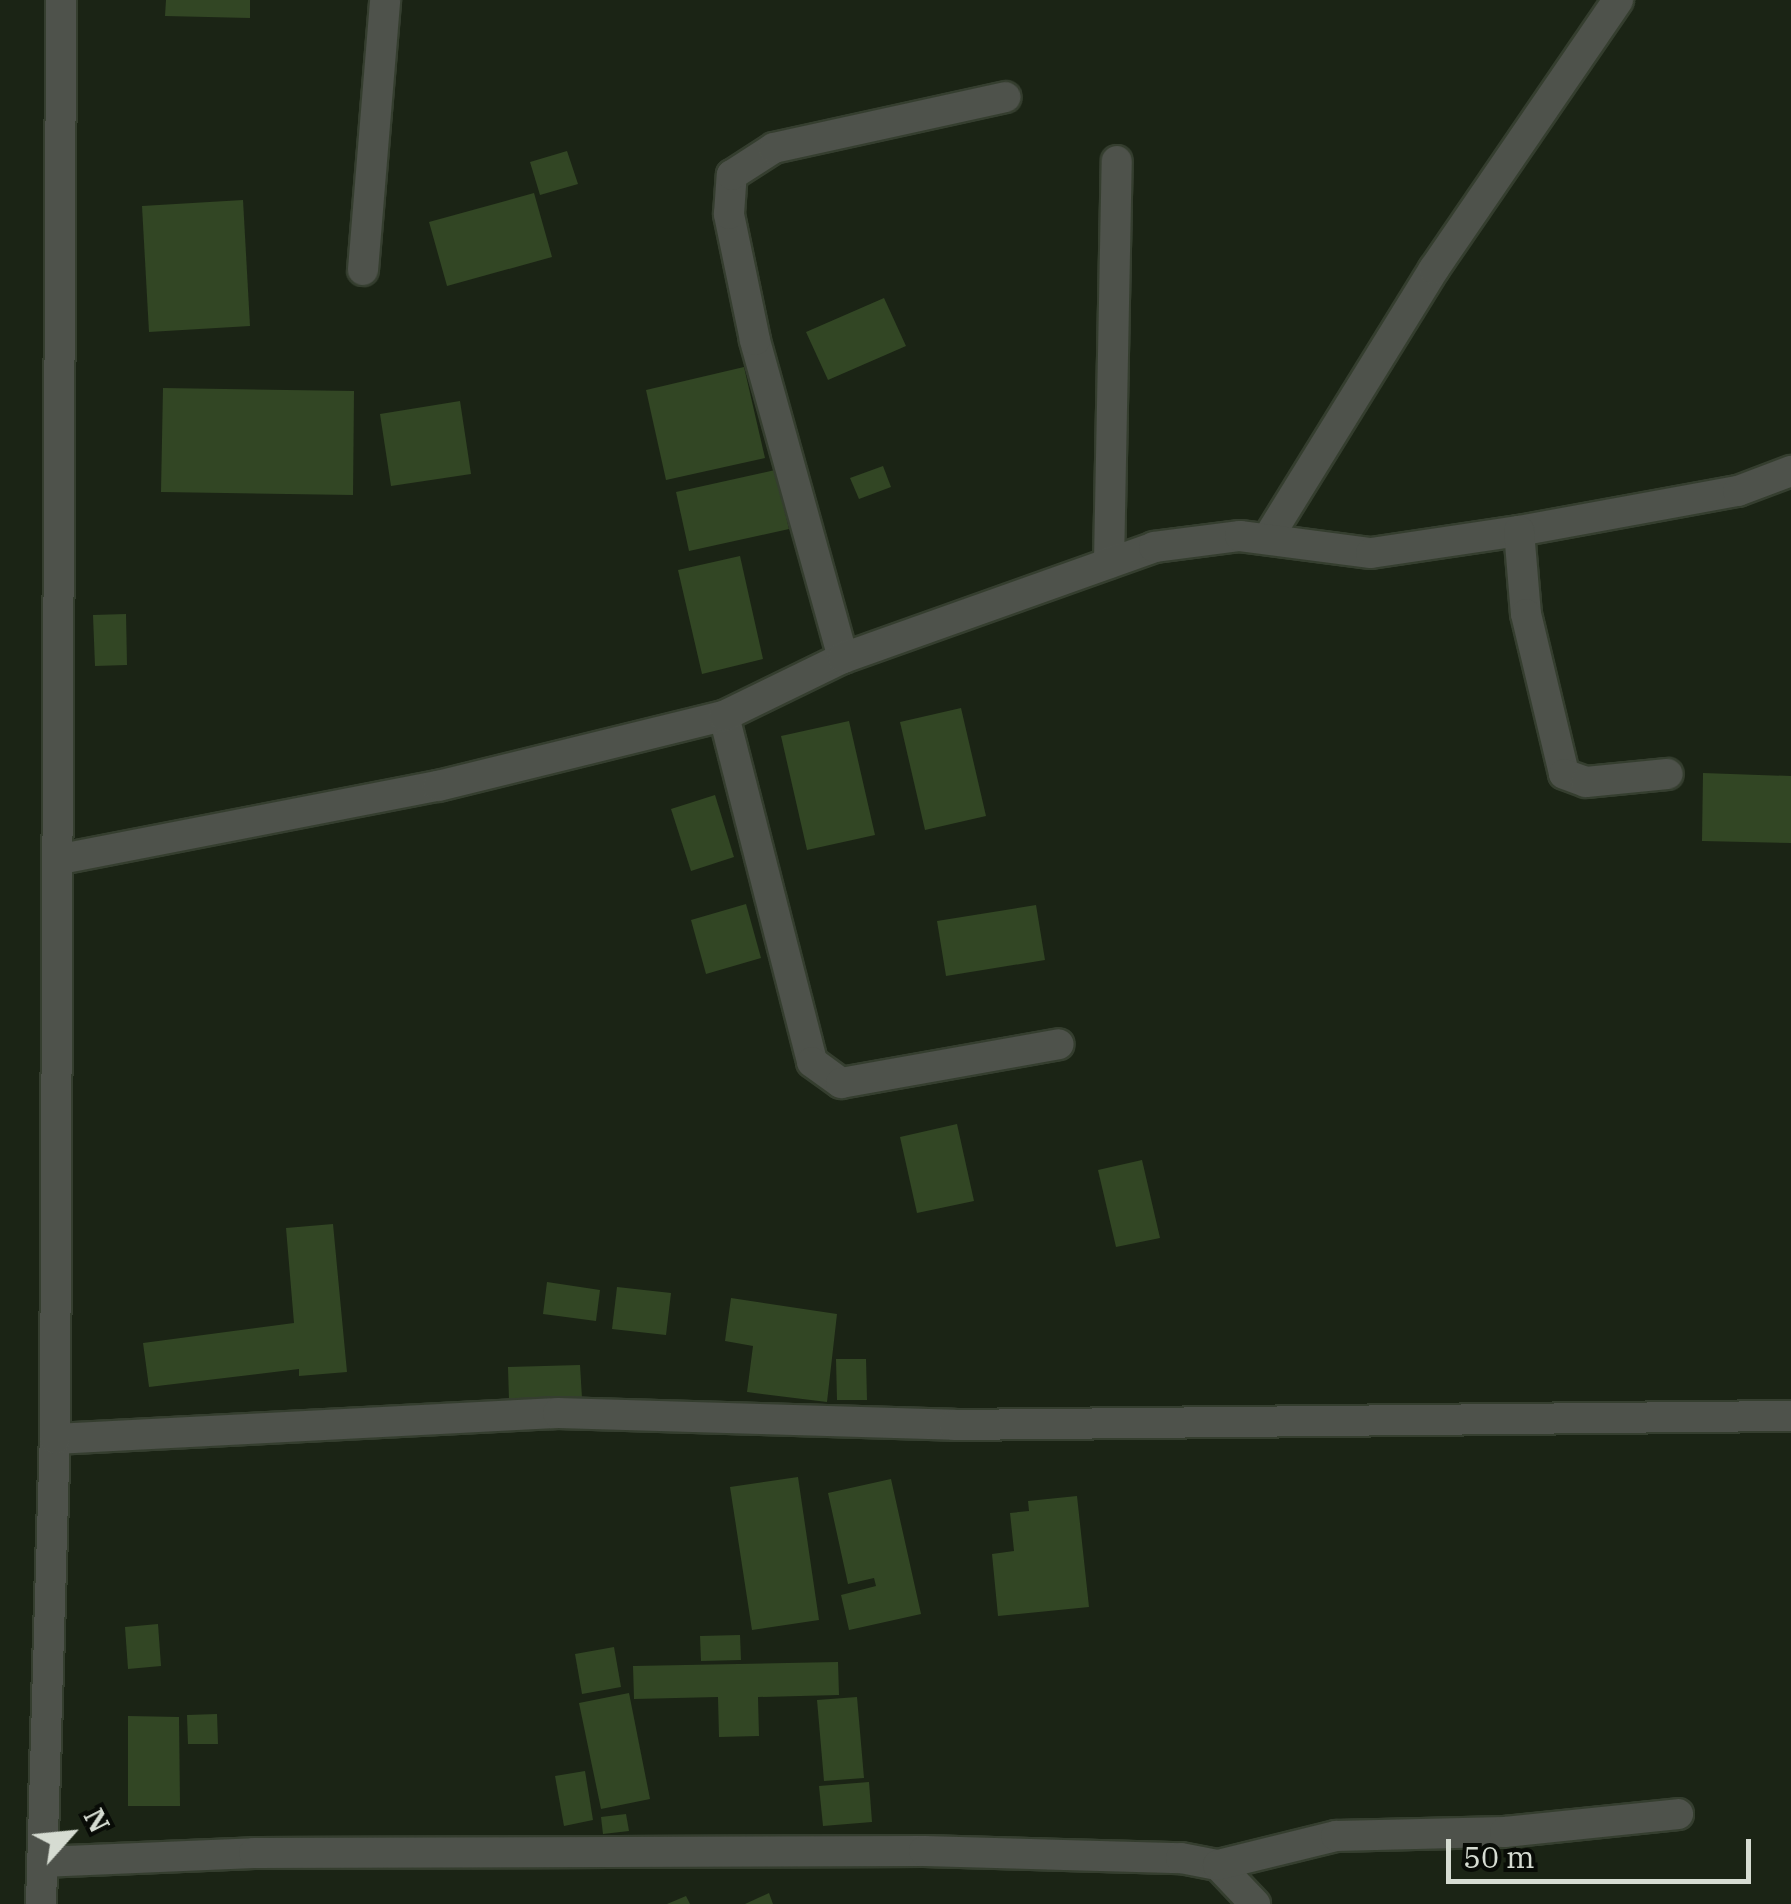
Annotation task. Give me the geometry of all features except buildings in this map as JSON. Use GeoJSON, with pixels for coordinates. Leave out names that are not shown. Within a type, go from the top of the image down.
{"type":"FeatureCollection","features":[{"type":"Feature","properties":{"kind":"street"},"geometry":{"type":"LineString","coordinates":[[41,1904],[55,1439],[61,859],[62,0]]}},
{"type":"Feature","properties":{"kind":"street"},"geometry":{"type":"LineString","coordinates":[[363,270],[385,0]]}},
{"type":"Feature","properties":{"kind":"street"},"geometry":{"type":"LineString","coordinates":[[1269,536],[1434,269],[1618,0]]}},
{"type":"Feature","properties":{"kind":"street"},"geometry":{"type":"LineString","coordinates":[[843,658],[756,340],[729,214],[732,175],[774,148],[1005,97]]}},
{"type":"Feature","properties":{"kind":"street"},"geometry":{"type":"LineString","coordinates":[[1108,563],[1116,161]]}},
{"type":"Feature","properties":{"kind":"street"},"geometry":{"type":"LineString","coordinates":[[61,859],[438,786],[724,716],[843,658],[1108,563],[1190,540],[1269,536],[1370,552],[1519,531],[1738,491],[1791,472]]}},
{"type":"Feature","properties":{"kind":"street"},"geometry":{"type":"LineString","coordinates":[[1519,531],[1526,614],[1564,774],[1586,782],[1668,774]]}},
{"type":"Feature","properties":{"kind":"street"},"geometry":{"type":"LineString","coordinates":[[724,716],[812,1062],[841,1083],[1060,1044]]}},
{"type":"Feature","properties":{"kind":"street"},"geometry":{"type":"LineString","coordinates":[[55,1439],[558,1413],[954,1426],[1791,1416]]}},
{"type":"Feature","properties":{"kind":"street"},"geometry":{"type":"LineString","coordinates":[[42,1862],[254,1853],[924,1851],[1218,1865],[1336,1836],[1505,1832],[1678,1814]]}},
{"type":"Feature","properties":{"kind":"street"},"geometry":{"type":"LineString","coordinates":[[1218,1865],[1255,1904]]}}]}
